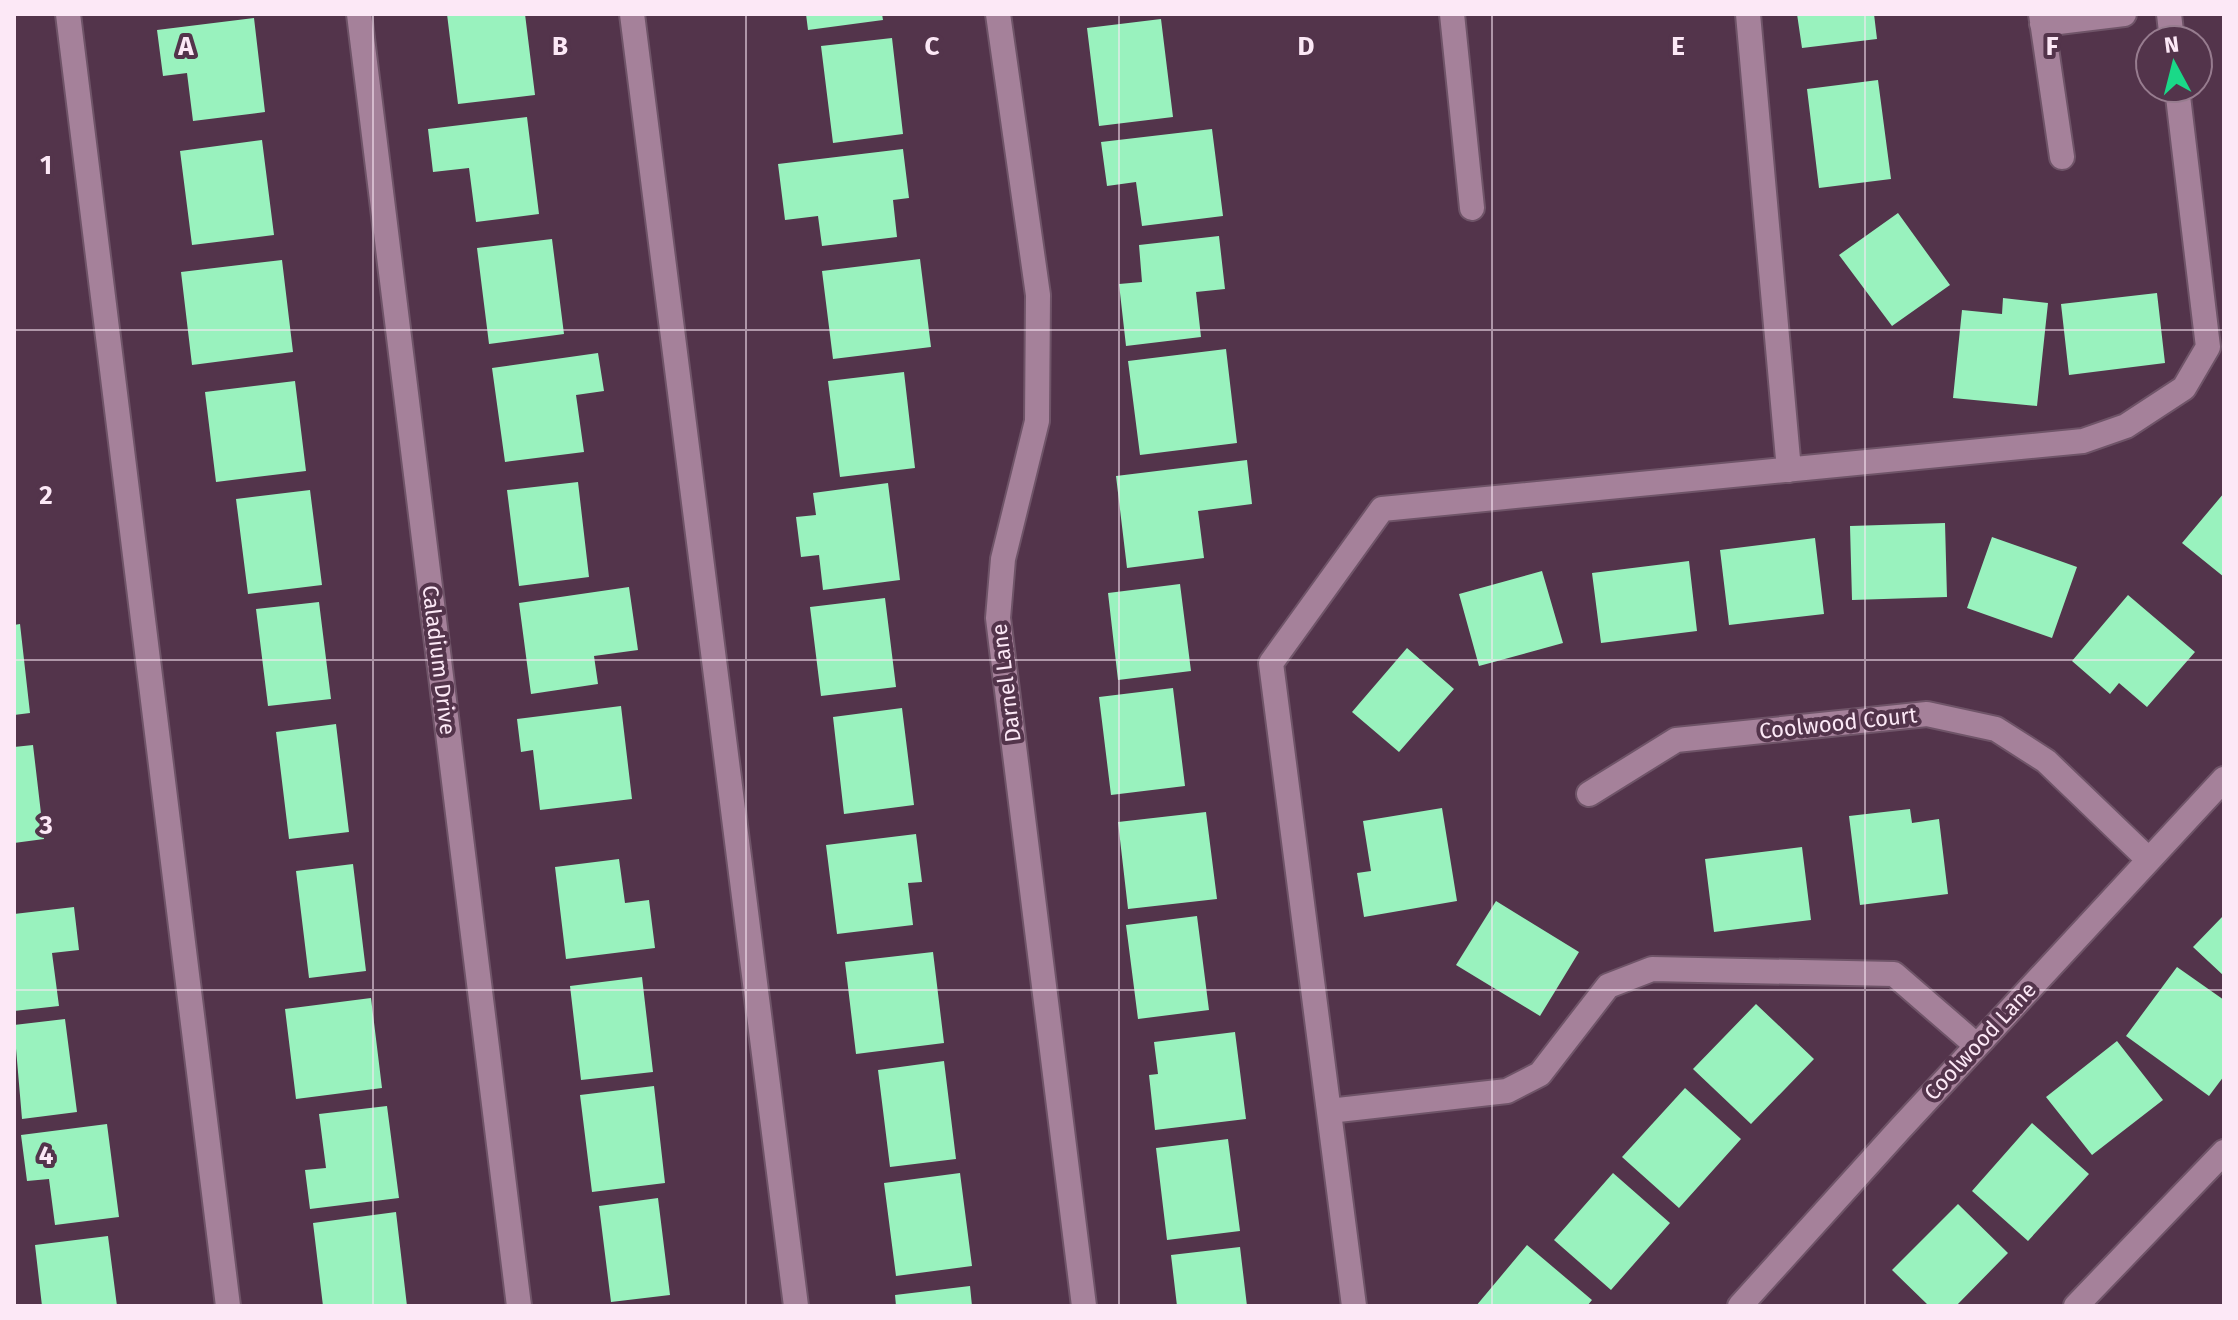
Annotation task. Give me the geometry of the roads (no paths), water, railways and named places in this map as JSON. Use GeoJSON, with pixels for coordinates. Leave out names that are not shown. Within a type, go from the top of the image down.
{"type":"FeatureCollection","features":[{"type":"Feature","properties":{"kind":"street"},"geometry":{"type":"LineString","coordinates":[[68,14],[228,1306]]}},
{"type":"Feature","properties":{"kind":"street","name":"Caladium Drive"},"geometry":{"type":"LineString","coordinates":[[359,14],[519,1306]]}},
{"type":"Feature","properties":{"kind":"street"},"geometry":{"type":"LineString","coordinates":[[632,14],[796,1306]]}},
{"type":"Feature","properties":{"kind":"street","name":"Darnel Lane"},"geometry":{"type":"LineString","coordinates":[[998,14],[1038,295],[1037,421],[1003,559],[998,618],[1084,1306]]}},
{"type":"Feature","properties":{"kind":"street"},"geometry":{"type":"LineString","coordinates":[[1452,14],[1472,208]]}},
{"type":"Feature","properties":{"kind":"street"},"geometry":{"type":"LineString","coordinates":[[1748,14],[1789,470]]}},
{"type":"Feature","properties":{"kind":"street"},"geometry":{"type":"LineString","coordinates":[[2062,157],[2042,19],[2124,14]]}},
{"type":"Feature","properties":{"kind":"street"},"geometry":{"type":"LineString","coordinates":[[1354,1306],[1271,663],[1382,509],[2083,441],[2126,426],[2184,388],[2208,347],[2179,104]]}},
{"type":"Feature","properties":{"kind":"street","name":"Coolwood Court"},"geometry":{"type":"LineString","coordinates":[[1589,794],[1676,740],[1927,714],[1996,729],[2046,761],[2149,860]]}},
{"type":"Feature","properties":{"kind":"street","name":"Coolwood Lane"},"geometry":{"type":"LineString","coordinates":[[1740,1306],[1976,1045],[2224,779]]}},
{"type":"Feature","properties":{"kind":"street"},"geometry":{"type":"LineString","coordinates":[[1329,1111],[1507,1091],[1540,1074],[1608,986],[1652,969],[1894,974],[1976,1045]]}},
{"type":"Feature","properties":{"kind":"street"},"geometry":{"type":"LineString","coordinates":[[2076,1306],[2224,1152]]}}]}
